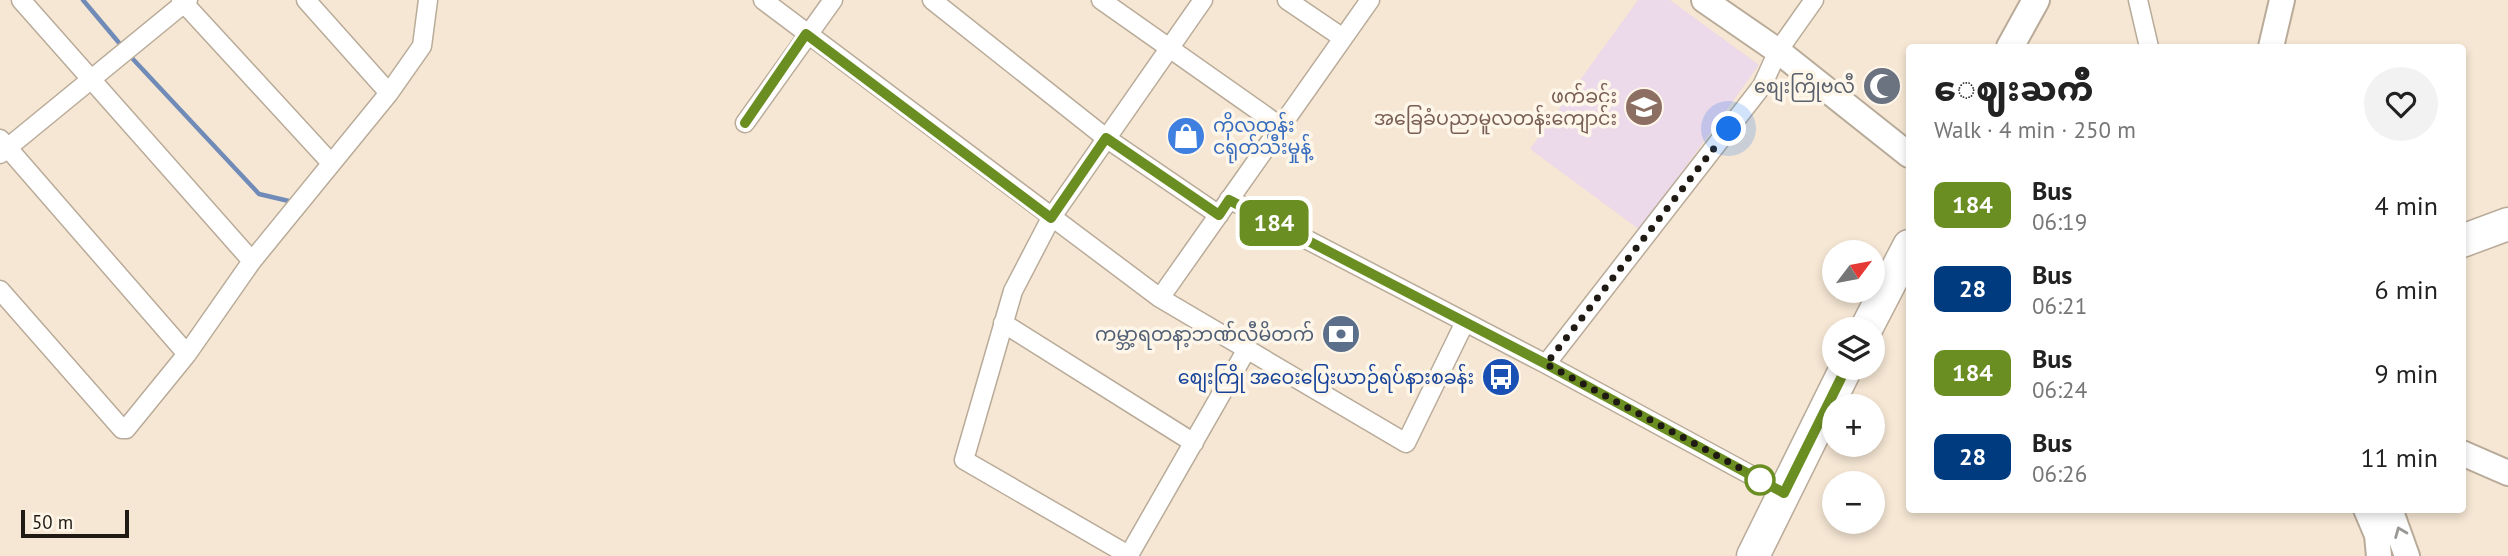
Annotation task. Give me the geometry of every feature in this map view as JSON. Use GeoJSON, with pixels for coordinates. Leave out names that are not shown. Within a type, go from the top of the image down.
{"type":"FeatureCollection","features":[{"type":"Feature","properties":{"kind":"highway"},"geometry":{"type":"LineString","coordinates":[[2466,240],[2508,224]]}},
{"type":"Feature","properties":{"kind":"highway"},"geometry":{"type":"LineString","coordinates":[[1872,317],[1906,252]]}},
{"type":"Feature","properties":{"kind":"highway"},"geometry":{"type":"LineString","coordinates":[[1753,556],[1840,380]]}},
{"type":"Feature","properties":{"kind":"main road"},"geometry":{"type":"LineString","coordinates":[[1704,0],[1778,51],[1906,153]]}},
{"type":"Feature","properties":{"kind":"main road"},"geometry":{"type":"LineString","coordinates":[[2012,44],[2036,0]]}},
{"type":"Feature","properties":{"kind":"main road"},"geometry":{"type":"LineString","coordinates":[[2271,44],[2282,0]]}},
{"type":"Feature","properties":{"kind":"main road"},"geometry":{"type":"LineString","coordinates":[[2466,455],[2508,473]]}},
{"type":"Feature","properties":{"kind":"main road"},"geometry":{"type":"LineString","coordinates":[[2368,513],[2377,535],[2379,556]]}},
{"type":"Feature","properties":{"kind":"main road"},"geometry":{"type":"LineString","coordinates":[[2391,513],[2407,556]]}},
{"type":"Feature","properties":{"kind":"street"},"geometry":{"type":"LineString","coordinates":[[22,0],[252,261]]}},
{"type":"Feature","properties":{"kind":"street"},"geometry":{"type":"LineString","coordinates":[[306,0],[389,93]]}},
{"type":"Feature","properties":{"kind":"street"},"geometry":{"type":"LineString","coordinates":[[0,290],[124,430],[187,354],[252,261],[389,93],[422,47],[428,0]]}},
{"type":"Feature","properties":{"kind":"street"},"geometry":{"type":"LineString","coordinates":[[763,0],[1160,298],[1406,443],[1465,322]]}},
{"type":"Feature","properties":{"kind":"street"},"geometry":{"type":"LineString","coordinates":[[745,123],[806,34],[833,0]]}},
{"type":"Feature","properties":{"kind":"street"},"geometry":{"type":"LineString","coordinates":[[932,0],[1106,138],[1224,207],[1465,322],[1784,493]]}},
{"type":"Feature","properties":{"kind":"street"},"geometry":{"type":"LineString","coordinates":[[1101,0],[1280,126]]}},
{"type":"Feature","properties":{"kind":"street"},"geometry":{"type":"LineString","coordinates":[[1203,0],[1051,218],[1013,292],[964,460],[1129,556],[1247,349]]}},
{"type":"Feature","properties":{"kind":"street"},"geometry":{"type":"LineString","coordinates":[[1287,0],[1343,38]]}},
{"type":"Feature","properties":{"kind":"street"},"geometry":{"type":"LineString","coordinates":[[1160,298],[1370,0]]}},
{"type":"Feature","properties":{"kind":"street"},"geometry":{"type":"LineString","coordinates":[[1546,364],[1762,86],[1778,51],[1814,0]]}},
{"type":"Feature","properties":{"kind":"street"},"geometry":{"type":"LineString","coordinates":[[2137,0],[2148,44]]}},
{"type":"Feature","properties":{"kind":"street"},"geometry":{"type":"LineString","coordinates":[[187,354],[3,147],[92,80],[185,1],[331,163]]}},
{"type":"Feature","properties":{"kind":"street"},"geometry":{"type":"LineString","coordinates":[[1003,323],[1194,443]]}},
{"type":"Feature","properties":{"kind":"shaded area","name":"ဖက်ခင်း အခြေခံပညာမူလတန်းကျောင်း"},"geometry":{"type":"Polygon","coordinates":[[[1638,0],[1670,0],[1759,65],[1640,230],[1530,149],[1638,0]]]}},
{"type":"Feature","properties":{"kind":"waterway"},"geometry":{"type":"LineString","coordinates":[[83,0],[120,44]]}},
{"type":"Feature","properties":{"kind":"waterway"},"geometry":{"type":"LineString","coordinates":[[131,57],[259,194],[293,202]]}},
{"type":"Feature","properties":{"kind":"bus line","name":"184"},"geometry":{"type":"LineString","coordinates":[[745,123],[806,34],[1051,218],[1106,138],[1219,215],[1229,200],[1546,364],[1784,493],[1840,380]]}},
{"type":"Feature","properties":{"kind":"place","name":"စျေးကြိုဗလီ"},"geometry":{"type":"Point","coordinates":[1882,86]}},
{"type":"Feature","properties":{"kind":"place","name":"ဖက်ခင်း အခြေခံပညာမူလတန်းကျောင်း"},"geometry":{"type":"Point","coordinates":[1644,107]}},
{"type":"Feature","properties":{"kind":"place","name":"ကိုလှထွန်း ငရုတ်သီးမှုန့်"},"geometry":{"type":"Point","coordinates":[1186,136]}},
{"type":"Feature","properties":{"kind":"place","name":"ကမ္ဘာ့ရတနာ့ဘဏ်လီမိတက်"},"geometry":{"type":"Point","coordinates":[1341,334]}},
{"type":"Feature","properties":{"kind":"place","name":"စျေးကြို အဝေးပြေးယာဉ်ရပ်နားစခန်း"},"geometry":{"type":"Point","coordinates":[1501,377]}},
{"type":"Feature","properties":{"kind":"route"},"geometry":{"type":"LineString","coordinates":[[1729,129],[1546,364],[1638,416],[1766,482],[1760,480]]}}]}
